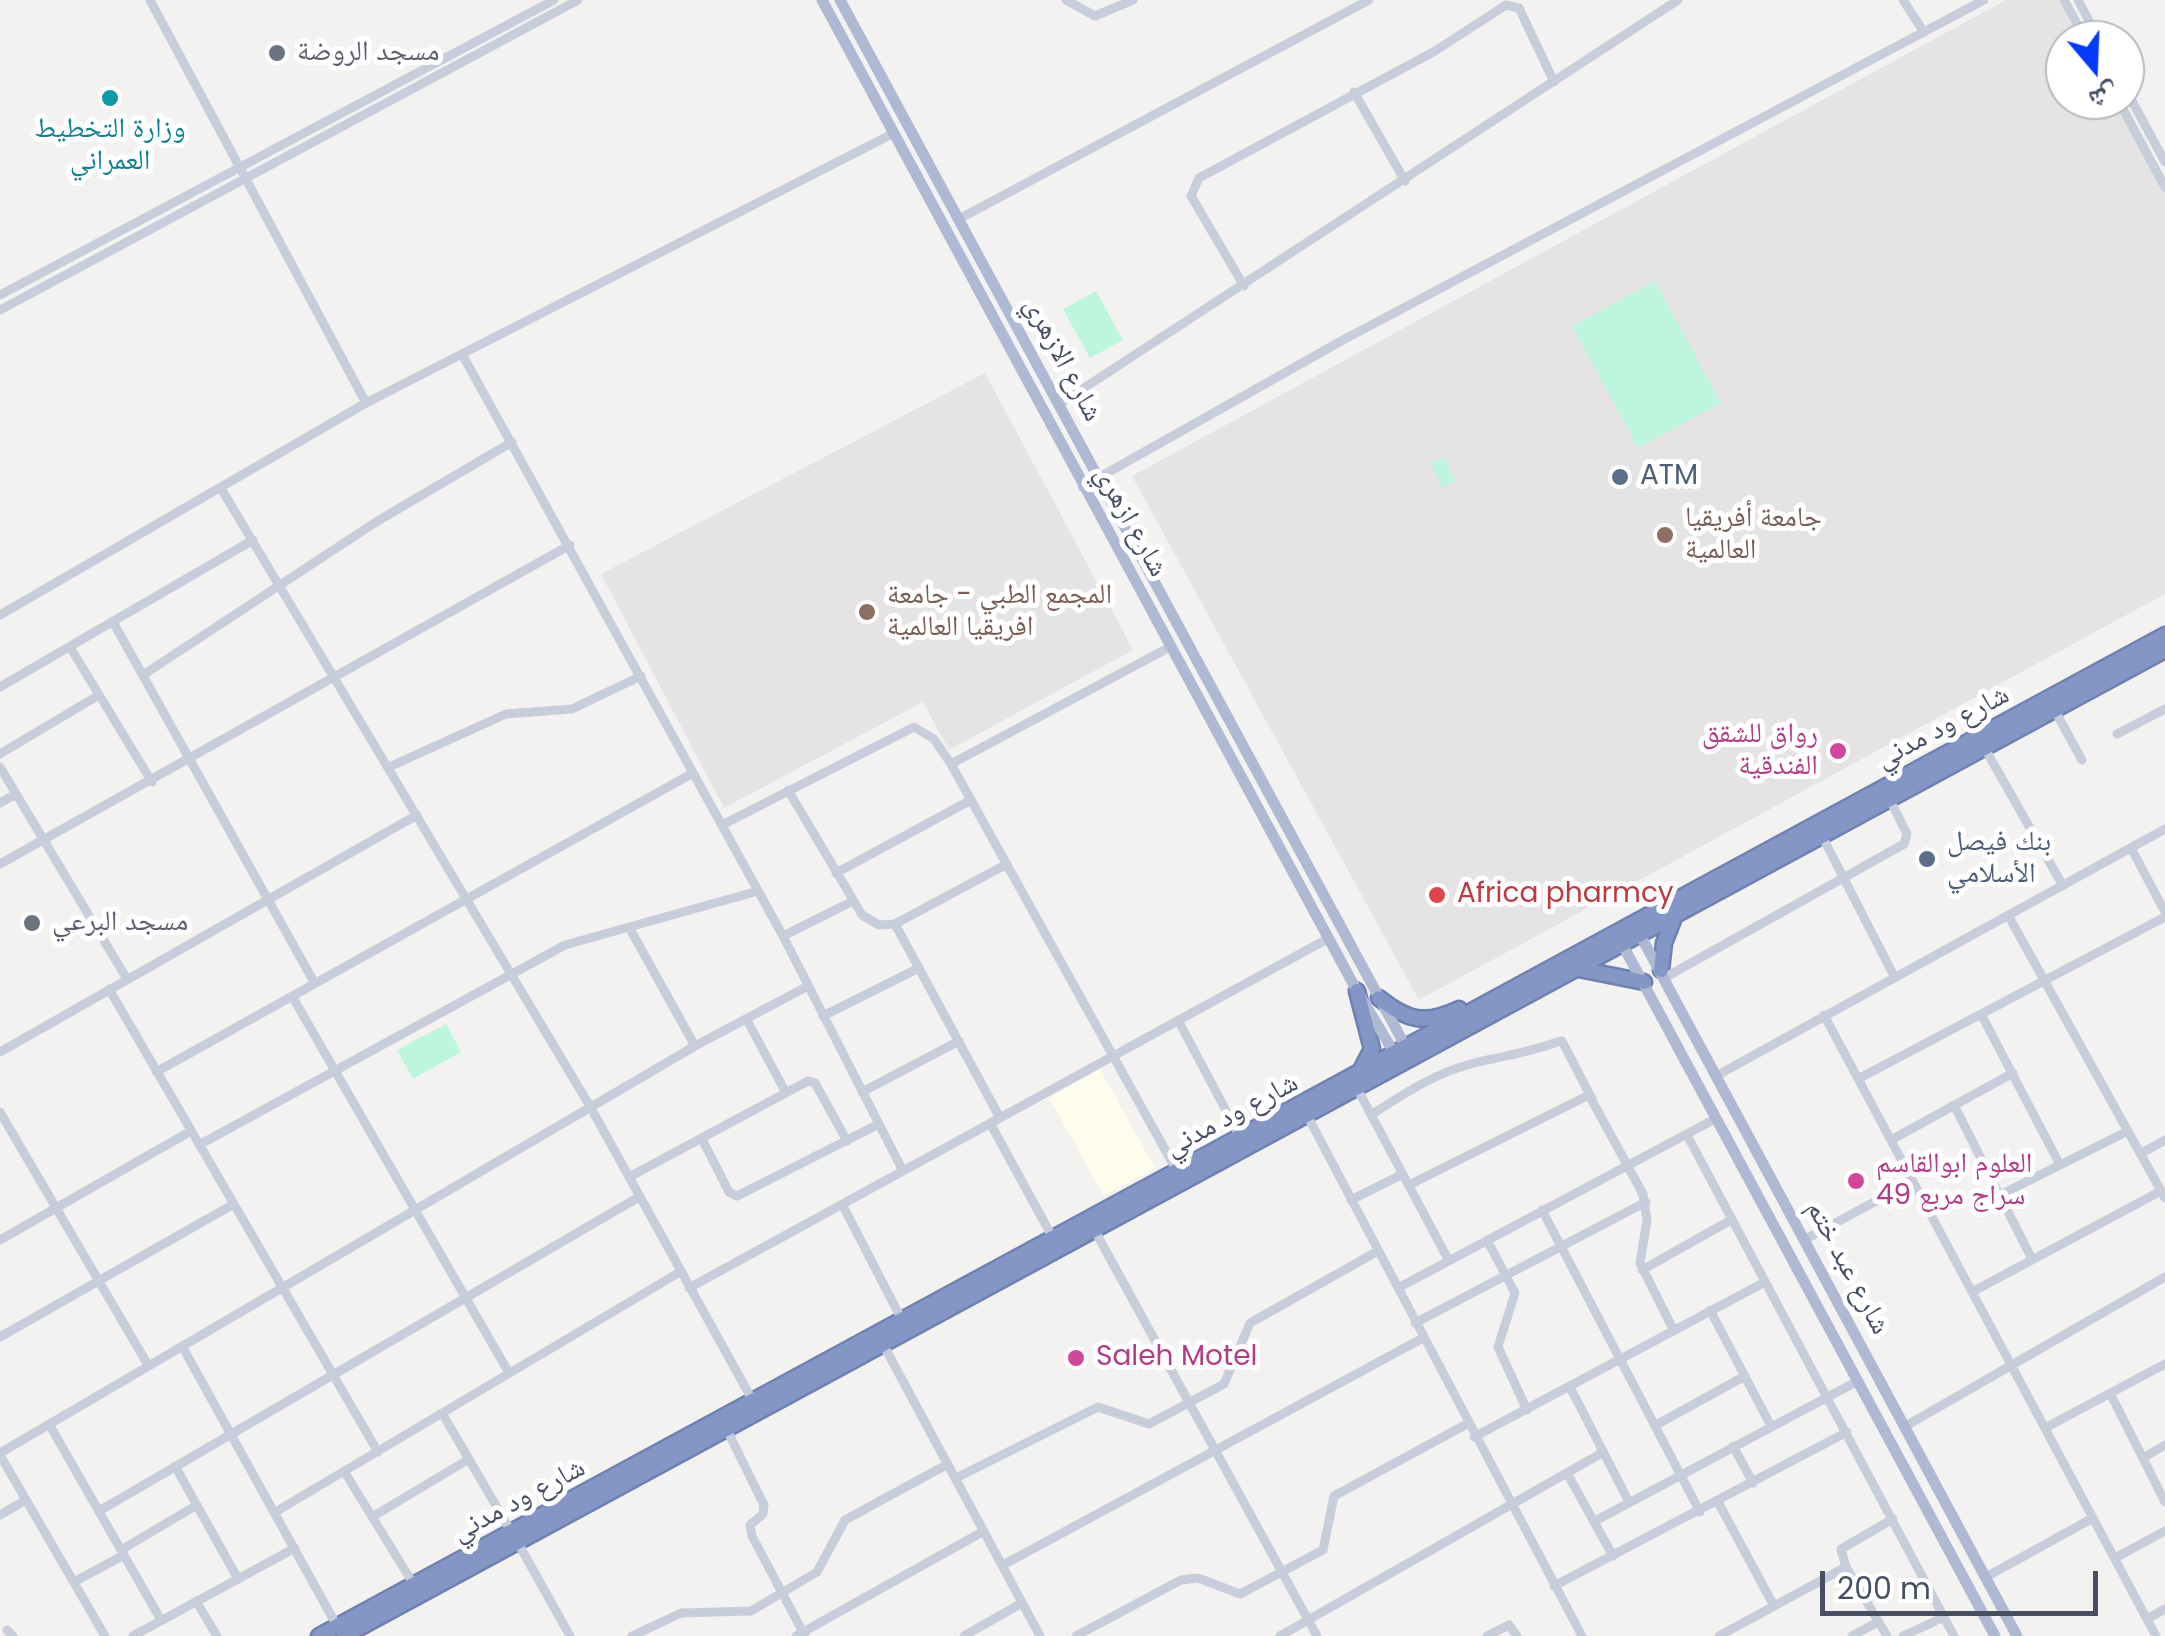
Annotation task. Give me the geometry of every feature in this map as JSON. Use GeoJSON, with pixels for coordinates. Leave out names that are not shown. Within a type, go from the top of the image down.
{"type":"FeatureCollection","features":[{"type":"Feature","properties":{"kind":"highway","name":"شارع ود مدني"},"geometry":{"type":"LineString","coordinates":[[1404,1056],[1578,970],[1619,939],[2165,635]]}},
{"type":"Feature","properties":{"kind":"highway","name":"شارع ود مدني"},"geometry":{"type":"LineString","coordinates":[[1637,929],[1675,915],[2054,709],[2164,654]]}},
{"type":"Feature","properties":{"kind":"highway"},"geometry":{"type":"LineString","coordinates":[[1663,974],[1664,943],[1675,915]]}},
{"type":"Feature","properties":{"kind":"highway","name":"شارع ود مدني"},"geometry":{"type":"LineString","coordinates":[[340,1631],[414,1585],[727,1430],[756,1407],[884,1346],[1308,1117],[1580,951],[1619,939]]}},
{"type":"Feature","properties":{"kind":"highway"},"geometry":{"type":"LineString","coordinates":[[1379,998],[1410,1020],[1428,1020],[1565,952],[1580,951]]}},
{"type":"Feature","properties":{"kind":"highway"},"geometry":{"type":"LineString","coordinates":[[1578,970],[1644,982]]}},
{"type":"Feature","properties":{"kind":"highway"},"geometry":{"type":"LineString","coordinates":[[1355,1085],[1372,1049],[1356,991]]}},
{"type":"Feature","properties":{"kind":"highway","name":"شارع ود مدني"},"geometry":{"type":"LineString","coordinates":[[320,1636],[340,1631],[515,1538],[1054,1240],[1355,1085]]}},
{"type":"Feature","properties":{"kind":"main road","name":"شارع ازهري"},"geometry":{"type":"LineString","coordinates":[[822,0],[1356,991],[1404,1056]]}},
{"type":"Feature","properties":{"kind":"main road","name":"شارع الازهري"},"geometry":{"type":"LineString","coordinates":[[840,0],[1379,998],[1404,1056]]}},
{"type":"Feature","properties":{"kind":"main road"},"geometry":{"type":"LineString","coordinates":[[1300,885],[1313,879]]}},
{"type":"Feature","properties":{"kind":"main road","name":"شارع عبد ختم"},"geometry":{"type":"LineString","coordinates":[[1637,929],[2017,1636]]}},
{"type":"Feature","properties":{"kind":"main road","name":"شارع عبد ختم"},"geometry":{"type":"LineString","coordinates":[[1619,939],[1995,1636]]}},
{"type":"Feature","properties":{"kind":"main road"},"geometry":{"type":"LineString","coordinates":[[1981,1612],[2000,1602]]}},
{"type":"Feature","properties":{"kind":"street"},"geometry":{"type":"LineString","coordinates":[[150,0],[366,404]]}},
{"type":"Feature","properties":{"kind":"street"},"geometry":{"type":"LineString","coordinates":[[0,295],[554,0]]}},
{"type":"Feature","properties":{"kind":"street"},"geometry":{"type":"LineString","coordinates":[[0,310],[578,0]]}},
{"type":"Feature","properties":{"kind":"street"},"geometry":{"type":"LineString","coordinates":[[1066,0],[1095,16],[1133,0]]}},
{"type":"Feature","properties":{"kind":"street"},"geometry":{"type":"LineString","coordinates":[[959,219],[1369,0]]}},
{"type":"Feature","properties":{"kind":"street"},"geometry":{"type":"LineString","coordinates":[[1058,405],[1678,0]]}},
{"type":"Feature","properties":{"kind":"street"},"geometry":{"type":"LineString","coordinates":[[1903,0],[1924,32]]}},
{"type":"Feature","properties":{"kind":"street"},"geometry":{"type":"LineString","coordinates":[[1082,486],[1343,340],[1984,0]]}},
{"type":"Feature","properties":{"kind":"street"},"geometry":{"type":"LineString","coordinates":[[1244,286],[1194,203],[1192,186],[1514,4],[1554,82]]}},
{"type":"Feature","properties":{"kind":"street"},"geometry":{"type":"LineString","coordinates":[[1354,92],[1405,181]]}},
{"type":"Feature","properties":{"kind":"street"},"geometry":{"type":"LineString","coordinates":[[2129,120],[2165,187]]}},
{"type":"Feature","properties":{"kind":"street"},"geometry":{"type":"LineString","coordinates":[[2142,120],[2165,162]]}},
{"type":"Feature","properties":{"kind":"street"},"geometry":{"type":"LineString","coordinates":[[0,614],[366,404],[894,133]]}},
{"type":"Feature","properties":{"kind":"street"},"geometry":{"type":"LineString","coordinates":[[462,354],[783,936],[902,1171]]}},
{"type":"Feature","properties":{"kind":"street"},"geometry":{"type":"LineString","coordinates":[[146,673],[512,442]]}},
{"type":"Feature","properties":{"kind":"street"},"geometry":{"type":"LineString","coordinates":[[222,490],[511,972],[756,1407]]}},
{"type":"Feature","properties":{"kind":"street"},"geometry":{"type":"LineString","coordinates":[[0,688],[252,540]]}},
{"type":"Feature","properties":{"kind":"street"},"geometry":{"type":"LineString","coordinates":[[0,864],[191,761],[335,675],[570,545]]}},
{"type":"Feature","properties":{"kind":"street"},"geometry":{"type":"LineString","coordinates":[[113,622],[146,673],[314,982]]}},
{"type":"Feature","properties":{"kind":"street"},"geometry":{"type":"LineString","coordinates":[[70,647],[152,782]]}},
{"type":"Feature","properties":{"kind":"street"},"geometry":{"type":"LineString","coordinates":[[951,764],[1170,647]]}},
{"type":"Feature","properties":{"kind":"street"},"geometry":{"type":"LineString","coordinates":[[389,767],[506,714],[572,709],[641,676]]}},
{"type":"Feature","properties":{"kind":"street"},"geometry":{"type":"LineString","coordinates":[[0,754],[99,695]]}},
{"type":"Feature","properties":{"kind":"street"},"geometry":{"type":"LineString","coordinates":[[2054,709],[2082,760]]}},
{"type":"Feature","properties":{"kind":"street"},"geometry":{"type":"LineString","coordinates":[[2117,734],[2165,710]]}},
{"type":"Feature","properties":{"kind":"street"},"geometry":{"type":"LineString","coordinates":[[722,825],[914,728],[934,740],[1008,864],[1178,1174]]}},
{"type":"Feature","properties":{"kind":"street"},"geometry":{"type":"LineString","coordinates":[[1984,747],[2062,886]]}},
{"type":"Feature","properties":{"kind":"street"},"geometry":{"type":"LineString","coordinates":[[0,767],[127,979]]}},
{"type":"Feature","properties":{"kind":"street"},"geometry":{"type":"LineString","coordinates":[[156,1072],[693,773]]}},
{"type":"Feature","properties":{"kind":"street"},"geometry":{"type":"LineString","coordinates":[[788,790],[853,901],[872,922],[896,924],[1008,864]]}},
{"type":"Feature","properties":{"kind":"street"},"geometry":{"type":"LineString","coordinates":[[0,803],[16,794]]}},
{"type":"Feature","properties":{"kind":"street"},"geometry":{"type":"LineString","coordinates":[[1663,974],[1904,844],[1907,834],[1888,798]]}},
{"type":"Feature","properties":{"kind":"street"},"geometry":{"type":"LineString","coordinates":[[836,872],[972,800]]}},
{"type":"Feature","properties":{"kind":"street"},"geometry":{"type":"LineString","coordinates":[[0,1052],[417,816]]}},
{"type":"Feature","properties":{"kind":"street"},"geometry":{"type":"LineString","coordinates":[[1716,1076],[2165,829]]}},
{"type":"Feature","properties":{"kind":"street"},"geometry":{"type":"LineString","coordinates":[[1821,834],[1894,976]]}},
{"type":"Feature","properties":{"kind":"street"},"geometry":{"type":"LineString","coordinates":[[1858,1079],[2165,915],[2132,848]]}},
{"type":"Feature","properties":{"kind":"street"},"geometry":{"type":"LineString","coordinates":[[199,1145],[565,945],[758,891]]}},
{"type":"Feature","properties":{"kind":"street"},"geometry":{"type":"LineString","coordinates":[[783,936],[853,901]]}},
{"type":"Feature","properties":{"kind":"street"},"geometry":{"type":"LineString","coordinates":[[1972,1292],[2163,1194],[2008,915]]}},
{"type":"Feature","properties":{"kind":"street"},"geometry":{"type":"LineString","coordinates":[[896,924],[1000,1118]]}},
{"type":"Feature","properties":{"kind":"street"},"geometry":{"type":"LineString","coordinates":[[629,927],[695,1046]]}},
{"type":"Feature","properties":{"kind":"street"},"geometry":{"type":"LineString","coordinates":[[689,1288],[1329,938]]}},
{"type":"Feature","properties":{"kind":"street"},"geometry":{"type":"LineString","coordinates":[[823,1016],[920,968]]}},
{"type":"Feature","properties":{"kind":"street"},"geometry":{"type":"LineString","coordinates":[[103,1635],[0,1454],[695,1046],[808,986]]}},
{"type":"Feature","properties":{"kind":"street"},"geometry":{"type":"LineString","coordinates":[[109,989],[378,1452]]}},
{"type":"Feature","properties":{"kind":"street"},"geometry":{"type":"LineString","coordinates":[[292,996],[509,1373]]}},
{"type":"Feature","properties":{"kind":"street"},"geometry":{"type":"LineString","coordinates":[[1981,1014],[2060,1164]]}},
{"type":"Feature","properties":{"kind":"street"},"geometry":{"type":"LineString","coordinates":[[1824,1015],[2156,1636]]}},
{"type":"Feature","properties":{"kind":"street"},"geometry":{"type":"LineString","coordinates":[[748,1020],[786,1093]]}},
{"type":"Feature","properties":{"kind":"street"},"geometry":{"type":"LineString","coordinates":[[1178,1020],[1242,1140]]}},
{"type":"Feature","properties":{"kind":"street"},"geometry":{"type":"LineString","coordinates":[[862,1092],[959,1041]]}},
{"type":"Feature","properties":{"kind":"street"},"geometry":{"type":"LineString","coordinates":[[1371,1115],[1410,1090],[1469,1064],[1526,1054],[1562,1041],[1646,1202],[1642,1270],[1673,1329]]}},
{"type":"Feature","properties":{"kind":"street"},"geometry":{"type":"LineString","coordinates":[[1891,1140],[2013,1073]]}},
{"type":"Feature","properties":{"kind":"street"},"geometry":{"type":"LineString","coordinates":[[628,1177],[812,1081],[847,1141]]}},
{"type":"Feature","properties":{"kind":"street"},"geometry":{"type":"LineString","coordinates":[[1355,1085],[1448,1261]]}},
{"type":"Feature","properties":{"kind":"street"},"geometry":{"type":"LineString","coordinates":[[1409,1186],[1588,1095],[1603,1120]]}},
{"type":"Feature","properties":{"kind":"street"},"geometry":{"type":"LineString","coordinates":[[1954,1106],[2032,1259]]}},
{"type":"Feature","properties":{"kind":"street"},"geometry":{"type":"LineString","coordinates":[[0,1112],[148,1365]]}},
{"type":"Feature","properties":{"kind":"street"},"geometry":{"type":"LineString","coordinates":[[1308,1117],[1511,1508],[1582,1636]]}},
{"type":"Feature","properties":{"kind":"street"},"geometry":{"type":"LineString","coordinates":[[1398,1288],[1716,1119]]}},
{"type":"Feature","properties":{"kind":"street"},"geometry":{"type":"LineString","coordinates":[[990,1123],[1054,1240]]}},
{"type":"Feature","properties":{"kind":"street"},"geometry":{"type":"LineString","coordinates":[[702,1140],[729,1192],[737,1196],[878,1124]]}},
{"type":"Feature","properties":{"kind":"street"},"geometry":{"type":"LineString","coordinates":[[2000,1195],[2128,1131]]}},
{"type":"Feature","properties":{"kind":"street"},"geometry":{"type":"LineString","coordinates":[[0,1240],[191,1132]]}},
{"type":"Feature","properties":{"kind":"street"},"geometry":{"type":"LineString","coordinates":[[1687,1135],[1954,1636]]}},
{"type":"Feature","properties":{"kind":"street"},"geometry":{"type":"LineString","coordinates":[[2140,1154],[2165,1140]]}},
{"type":"Feature","properties":{"kind":"street"},"geometry":{"type":"LineString","coordinates":[[1351,1200],[1403,1174]]}},
{"type":"Feature","properties":{"kind":"street"},"geometry":{"type":"LineString","coordinates":[[1804,1240],[1913,1181]]}},
{"type":"Feature","properties":{"kind":"street"},"geometry":{"type":"LineString","coordinates":[[99,1511],[640,1197]]}},
{"type":"Feature","properties":{"kind":"street"},"geometry":{"type":"LineString","coordinates":[[1415,1323],[1646,1202]]}},
{"type":"Feature","properties":{"kind":"street"},"geometry":{"type":"LineString","coordinates":[[842,1204],[903,1322]]}},
{"type":"Feature","properties":{"kind":"street"},"geometry":{"type":"LineString","coordinates":[[0,1337],[232,1205]]}},
{"type":"Feature","properties":{"kind":"street"},"geometry":{"type":"LineString","coordinates":[[1542,1210],[1700,1512]]}},
{"type":"Feature","properties":{"kind":"street"},"geometry":{"type":"LineString","coordinates":[[1642,1270],[1731,1220]]}},
{"type":"Feature","properties":{"kind":"street"},"geometry":{"type":"LineString","coordinates":[[1095,1231],[1317,1636]]}},
{"type":"Feature","properties":{"kind":"street"},"geometry":{"type":"LineString","coordinates":[[1487,1240],[1515,1293],[1498,1347],[1526,1410]]}},
{"type":"Feature","properties":{"kind":"street"},"geometry":{"type":"LineString","coordinates":[[956,1478],[1098,1407],[1149,1424],[1191,1403],[1229,1378],[1250,1324],[1378,1251]]}},
{"type":"Feature","properties":{"kind":"street"},"geometry":{"type":"LineString","coordinates":[[276,1511],[680,1272]]}},
{"type":"Feature","properties":{"kind":"street"},"geometry":{"type":"LineString","coordinates":[[1904,1427],[2165,1277]]}},
{"type":"Feature","properties":{"kind":"street"},"geometry":{"type":"LineString","coordinates":[[1474,1436],[1765,1282]]}},
{"type":"Feature","properties":{"kind":"street"},"geometry":{"type":"LineString","coordinates":[[1710,1310],[1771,1426]]}},
{"type":"Feature","properties":{"kind":"street"},"geometry":{"type":"LineString","coordinates":[[1003,1565],[1214,1447],[1423,1338]]}},
{"type":"Feature","properties":{"kind":"street"},"geometry":{"type":"LineString","coordinates":[[182,1346],[340,1631]]}},
{"type":"Feature","properties":{"kind":"street"},"geometry":{"type":"LineString","coordinates":[[884,1346],[1040,1636]]}},
{"type":"Feature","properties":{"kind":"street"},"geometry":{"type":"LineString","coordinates":[[2045,1428],[2165,1364]]}},
{"type":"Feature","properties":{"kind":"street"},"geometry":{"type":"LineString","coordinates":[[1656,1424],[1745,1376]]}},
{"type":"Feature","properties":{"kind":"street"},"geometry":{"type":"LineString","coordinates":[[1595,1521],[1856,1382]]}},
{"type":"Feature","properties":{"kind":"street"},"geometry":{"type":"LineString","coordinates":[[1570,1387],[1630,1502]]}},
{"type":"Feature","properties":{"kind":"street"},"geometry":{"type":"LineString","coordinates":[[2110,1393],[2165,1502]]}},
{"type":"Feature","properties":{"kind":"street"},"geometry":{"type":"LineString","coordinates":[[442,1413],[570,1636]]}},
{"type":"Feature","properties":{"kind":"street"},"geometry":{"type":"LineString","coordinates":[[49,1424],[161,1620]]}},
{"type":"Feature","properties":{"kind":"street"},"geometry":{"type":"LineString","coordinates":[[1076,1636],[1181,1580],[1198,1578],[1240,1594],[1284,1574],[1324,1550],[1334,1496],[1467,1424]]}},
{"type":"Feature","properties":{"kind":"street"},"geometry":{"type":"LineString","coordinates":[[727,1430],[764,1505],[763,1514],[750,1524],[752,1536],[801,1635],[984,1532]]}},
{"type":"Feature","properties":{"kind":"street"},"geometry":{"type":"LineString","coordinates":[[1554,1586],[1846,1432]]}},
{"type":"Feature","properties":{"kind":"street"},"geometry":{"type":"LineString","coordinates":[[2142,1458],[2165,1445]]}},
{"type":"Feature","properties":{"kind":"street"},"geometry":{"type":"LineString","coordinates":[[1733,1446],[1754,1483]]}},
{"type":"Feature","properties":{"kind":"street"},"geometry":{"type":"LineString","coordinates":[[1280,1636],[1511,1508],[1602,1452]]}},
{"type":"Feature","properties":{"kind":"street"},"geometry":{"type":"LineString","coordinates":[[372,1516],[468,1459]]}},
{"type":"Feature","properties":{"kind":"street"},"geometry":{"type":"LineString","coordinates":[[632,1636],[681,1613],[744,1612],[781,1594],[822,1567],[845,1520],[948,1464]]}},
{"type":"Feature","properties":{"kind":"street"},"geometry":{"type":"LineString","coordinates":[[175,1466],[238,1579]]}},
{"type":"Feature","properties":{"kind":"street"},"geometry":{"type":"LineString","coordinates":[[344,1471],[414,1585]]}},
{"type":"Feature","properties":{"kind":"street"},"geometry":{"type":"LineString","coordinates":[[1567,1473],[1614,1556]]}},
{"type":"Feature","properties":{"kind":"street"},"geometry":{"type":"LineString","coordinates":[[0,1515],[26,1500]]}},
{"type":"Feature","properties":{"kind":"street"},"geometry":{"type":"LineString","coordinates":[[1718,1502],[1774,1606]]}},
{"type":"Feature","properties":{"kind":"street"},"geometry":{"type":"LineString","coordinates":[[74,1582],[197,1506]]}},
{"type":"Feature","properties":{"kind":"street"},"geometry":{"type":"LineString","coordinates":[[1986,1577],[2093,1518]]}},
{"type":"Feature","properties":{"kind":"street"},"geometry":{"type":"LineString","coordinates":[[1887,1636],[1846,1567],[1840,1549],[1893,1519]]}},
{"type":"Feature","properties":{"kind":"street"},"geometry":{"type":"LineString","coordinates":[[2114,1558],[2165,1531]]}},
{"type":"Feature","properties":{"kind":"street"},"geometry":{"type":"LineString","coordinates":[[132,1636],[295,1548]]}},
{"type":"Feature","properties":{"kind":"street"},"geometry":{"type":"LineString","coordinates":[[1719,1636],[1846,1567]]}},
{"type":"Feature","properties":{"kind":"street"},"geometry":{"type":"LineString","coordinates":[[196,1602],[217,1636]]}},
{"type":"Feature","properties":{"kind":"street"},"geometry":{"type":"LineString","coordinates":[[964,1636],[1022,1603]]}},
{"type":"Feature","properties":{"kind":"street"},"geometry":{"type":"LineString","coordinates":[[2147,1619],[2165,1610]]}},
{"type":"Feature","properties":{"kind":"street"},"geometry":{"type":"LineString","coordinates":[[1903,1636],[1944,1617]]}},
{"type":"Feature","properties":{"kind":"street"},"geometry":{"type":"LineString","coordinates":[[1852,1636],[1878,1622]]}},
{"type":"Feature","properties":{"kind":"street"},"geometry":{"type":"LineString","coordinates":[[1487,1636],[1509,1625],[1517,1636]]}},
{"type":"Feature","properties":{"kind":"shaded area","name":"جامعة أفريقيا العالمية"},"geometry":{"type":"Polygon","coordinates":[[[2006,0],[2061,0],[2072,20],[2045,20],[2045,120],[2127,120],[2165,189],[2165,594],[1419,1000],[1132,476],[2006,0]]]}},
{"type":"Feature","properties":{"kind":"shaded area","name":"المجمع الطبي - جامعة افريقيا العالمية"},"geometry":{"type":"Polygon","coordinates":[[[985,373],[1133,650],[949,750],[923,702],[724,808],[601,574],[985,373]]]}},
{"type":"Feature","properties":{"kind":"shaded area"},"geometry":{"type":"Polygon","coordinates":[[[1100,1069],[1155,1168],[1104,1196],[1049,1098],[1100,1069]]]}},
{"type":"Feature","properties":{"kind":"green space"},"geometry":{"type":"Polygon","coordinates":[[[1655,281],[1721,403],[1638,448],[1572,326],[1655,281]]]}},
{"type":"Feature","properties":{"kind":"green space"},"geometry":{"type":"Polygon","coordinates":[[[1096,291],[1123,340],[1090,358],[1063,309],[1096,291]]]}},
{"type":"Feature","properties":{"kind":"green space"},"geometry":{"type":"Polygon","coordinates":[[[1445,457],[1455,481],[1442,488],[1431,463],[1445,457]]]}},
{"type":"Feature","properties":{"kind":"green space"},"geometry":{"type":"Polygon","coordinates":[[[446,1024],[461,1052],[413,1079],[397,1050],[446,1024]]]}},
{"type":"Feature","properties":{"kind":"place","name":"مسجد الروضة"},"geometry":{"type":"Point","coordinates":[277,53]}},
{"type":"Feature","properties":{"kind":"place","name":"وزارة التخطيط العمراني"},"geometry":{"type":"Point","coordinates":[110,98]}},
{"type":"Feature","properties":{"kind":"place","name":"ATM"},"geometry":{"type":"Point","coordinates":[1620,477]}},
{"type":"Feature","properties":{"kind":"place","name":"جامعة أفريقيا العالمية"},"geometry":{"type":"Point","coordinates":[1665,535]}},
{"type":"Feature","properties":{"kind":"place","name":"المجمع الطبي - جامعة افريقيا العالمية"},"geometry":{"type":"Point","coordinates":[867,612]}},
{"type":"Feature","properties":{"kind":"place","name":"رواق للشقق الفندقية"},"geometry":{"type":"Point","coordinates":[1838,751]}},
{"type":"Feature","properties":{"kind":"place","name":"بنك فيصل الأسلامي"},"geometry":{"type":"Point","coordinates":[1927,859]}},
{"type":"Feature","properties":{"kind":"place","name":"Africa pharmcy"},"geometry":{"type":"Point","coordinates":[1437,895]}},
{"type":"Feature","properties":{"kind":"place","name":"مسجد البرعي"},"geometry":{"type":"Point","coordinates":[32,923]}},
{"type":"Feature","properties":{"kind":"place","name":"العلوم ابوالقاسم سراج مربع 49"},"geometry":{"type":"Point","coordinates":[1856,1181]}},
{"type":"Feature","properties":{"kind":"place","name":"Saleh Motel"},"geometry":{"type":"Point","coordinates":[1076,1358]}}]}
